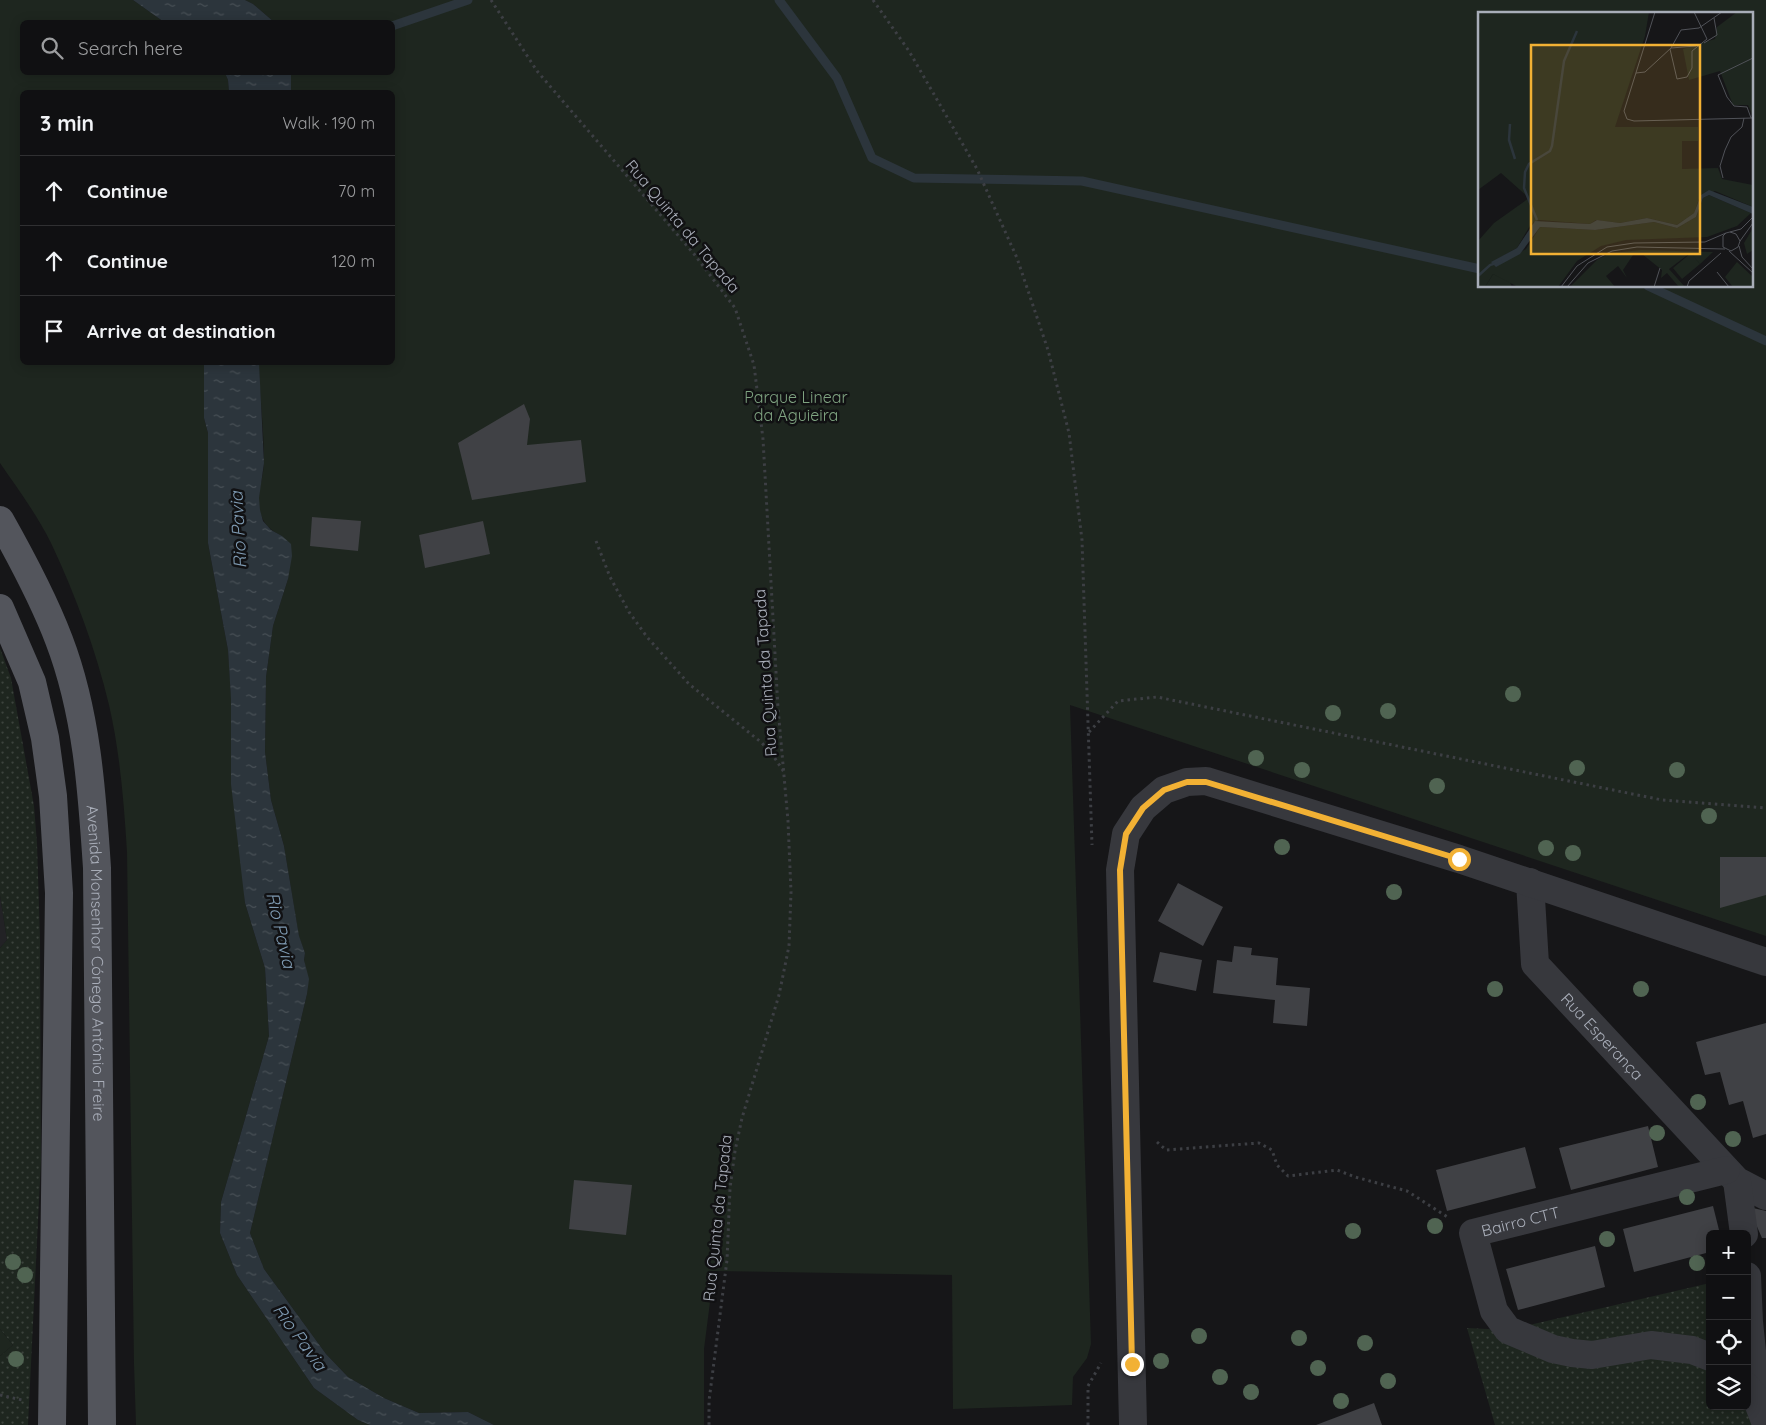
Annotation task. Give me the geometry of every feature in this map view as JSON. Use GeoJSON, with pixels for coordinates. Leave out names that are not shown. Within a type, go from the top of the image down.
{"type":"FeatureCollection","features":[{"type":"Feature","properties":{"kind":"main road","name":"Avenida Monsenhor Cónego António Freire"},"geometry":{"type":"LineString","coordinates":[[0,520],[29,571],[59,641],[74,691],[86,747],[93,808],[97,868],[102,1425]]}},
{"type":"Feature","properties":{"kind":"main road"},"geometry":{"type":"LineString","coordinates":[[0,608],[32,682],[45,738],[53,796],[59,893],[52,1425]]}},
{"type":"Feature","properties":{"kind":"street"},"geometry":{"type":"LineString","coordinates":[[1134,1425],[1120,870],[1126,834],[1143,808],[1164,790],[1187,782],[1206,782],[1530,882],[1766,962]]}},
{"type":"Feature","properties":{"kind":"street","name":"Rua Esperança"},"geometry":{"type":"LineString","coordinates":[[1530,882],[1534,964],[1731,1175],[1766,1196]]}},
{"type":"Feature","properties":{"kind":"street"},"geometry":{"type":"LineString","coordinates":[[1731,1175],[1743,1230]]}},
{"type":"Feature","properties":{"kind":"street","name":"Bairro CTT"},"geometry":{"type":"LineString","coordinates":[[1706,1355],[1692,1350],[1651,1345],[1592,1355],[1572,1353],[1553,1348],[1508,1330],[1494,1311],[1473,1233],[1731,1175]]}},
{"type":"Feature","properties":{"kind":"street"},"geometry":{"type":"LineString","coordinates":[[1750,1320],[1757,1404]]}},
{"type":"Feature","properties":{"kind":"path","name":"Rua Quinta da Tapada"},"geometry":{"type":"LineString","coordinates":[[491,0],[537,71],[694,254],[735,308],[754,365],[763,439],[778,708],[788,821],[791,883],[789,946],[779,995],[742,1118],[735,1151],[730,1188],[727,1260],[709,1401],[709,1425]]}},
{"type":"Feature","properties":{"kind":"path"},"geometry":{"type":"LineString","coordinates":[[873,0],[909,51],[976,169],[1017,258],[1048,350],[1069,432],[1082,540]]}},
{"type":"Feature","properties":{"kind":"path"},"geometry":{"type":"LineString","coordinates":[[596,541],[614,584],[629,612],[647,637],[688,684],[762,743],[784,772]]}},
{"type":"Feature","properties":{"kind":"path"},"geometry":{"type":"LineString","coordinates":[[1089,732],[1118,701],[1157,697],[1662,800],[1766,808]]}},
{"type":"Feature","properties":{"kind":"path"},"geometry":{"type":"LineString","coordinates":[[1154,1139],[1166,1150],[1259,1143],[1272,1150],[1277,1165],[1288,1176],[1336,1170],[1408,1192],[1473,1233]]}},
{"type":"Feature","properties":{"kind":"path"},"geometry":{"type":"LineString","coordinates":[[0,1396],[24,1400]]}},
{"type":"Feature","properties":{"kind":"shaded area"},"geometry":{"type":"Polygon","coordinates":[[[0,895],[7,940],[0,948],[0,895]]]}},
{"type":"Feature","properties":{"kind":"green space"},"geometry":{"type":"Polygon","coordinates":[[[0,0],[133,0],[161,20],[20,20],[20,75],[226,75],[229,90],[20,90],[20,365],[204,365],[204,418],[208,433],[208,543],[228,650],[245,903],[265,968],[269,1036],[221,1202],[220,1233],[237,1275],[314,1388],[358,1420],[370,1425],[136,1425],[127,852],[119,760],[109,705],[98,664],[68,582],[46,533],[0,463],[0,0]]]}},
{"type":"Feature","properties":{"kind":"green space","name":"Parque Linear da Aguieira"},"geometry":{"type":"Polygon","coordinates":[[[245,0],[1766,0],[1766,936],[1070,705],[1091,1344],[1087,1358],[1073,1377],[1072,1405],[953,1409],[952,1275],[714,1271],[704,1349],[704,1425],[494,1425],[468,1412],[419,1413],[384,1398],[348,1377],[326,1354],[264,1269],[250,1233],[307,994],[308,979],[304,960],[305,953],[299,937],[284,846],[271,800],[265,752],[266,677],[273,626],[288,579],[282,536],[265,523],[261,516],[259,505],[264,461],[259,365],[395,365],[395,90],[291,90],[291,75],[395,75],[395,20],[272,20],[253,4],[245,0]]]}},
{"type":"Feature","properties":{"kind":"green space"},"geometry":{"type":"Polygon","coordinates":[[[0,648],[11,678],[34,806],[37,843],[40,938],[41,1160],[28,1425],[0,1425],[0,1356],[13,1345],[0,1329],[0,948],[7,940],[0,895],[0,648]]]}},
{"type":"Feature","properties":{"kind":"green space"},"geometry":{"type":"Polygon","coordinates":[[[1706,1284],[1706,1410],[1751,1410],[1766,1425],[1495,1425],[1467,1328],[1508,1330],[1706,1284]]]}},
{"type":"Feature","properties":{"kind":"green space"},"geometry":{"type":"Polygon","coordinates":[[[0,1329],[13,1345],[0,1356],[0,1329]]]}},
{"type":"Feature","properties":{"kind":"water"},"geometry":{"type":"Polygon","coordinates":[[[133,0],[245,0],[253,4],[272,20],[161,20],[133,0]]]}},
{"type":"Feature","properties":{"kind":"water"},"geometry":{"type":"Polygon","coordinates":[[[226,75],[291,75],[291,90],[229,90],[226,75]]]}},
{"type":"Feature","properties":{"kind":"water","name":"Rio Pavia"},"geometry":{"type":"Polygon","coordinates":[[[204,365],[259,365],[264,463],[259,498],[260,510],[263,521],[271,530],[291,544],[292,556],[288,579],[273,626],[266,677],[265,752],[271,800],[284,846],[299,936],[305,953],[304,960],[309,979],[250,1233],[264,1269],[326,1354],[348,1377],[384,1398],[419,1413],[468,1412],[494,1425],[370,1425],[358,1420],[314,1388],[237,1275],[220,1233],[221,1202],[269,1036],[265,968],[245,903],[231,784],[231,699],[228,650],[208,543],[208,433],[204,418],[204,365]]]}},
{"type":"Feature","properties":{"kind":"building"},"geometry":{"type":"Polygon","coordinates":[[[524,404],[530,419],[527,445],[581,440],[586,482],[472,500],[458,443],[524,404]]]}},
{"type":"Feature","properties":{"kind":"building"},"geometry":{"type":"Polygon","coordinates":[[[312,517],[361,521],[358,551],[310,546],[312,517]]]}},
{"type":"Feature","properties":{"kind":"building"},"geometry":{"type":"Polygon","coordinates":[[[483,521],[490,554],[425,568],[419,535],[483,521]]]}},
{"type":"Feature","properties":{"kind":"building"},"geometry":{"type":"Polygon","coordinates":[[[1720,857],[1766,857],[1766,895],[1720,908],[1720,857]]]}},
{"type":"Feature","properties":{"kind":"building"},"geometry":{"type":"Polygon","coordinates":[[[1178,883],[1223,907],[1203,946],[1158,921],[1178,883]]]}},
{"type":"Feature","properties":{"kind":"building"},"geometry":{"type":"Polygon","coordinates":[[[1234,946],[1252,948],[1251,955],[1278,958],[1276,985],[1310,988],[1307,1026],[1273,1023],[1275,1000],[1213,993],[1217,960],[1232,962],[1234,946]]]}},
{"type":"Feature","properties":{"kind":"building"},"geometry":{"type":"Polygon","coordinates":[[[1160,952],[1202,960],[1196,991],[1153,982],[1160,952]]]}},
{"type":"Feature","properties":{"kind":"building"},"geometry":{"type":"Polygon","coordinates":[[[1766,1023],[1766,1134],[1753,1138],[1743,1101],[1729,1105],[1720,1072],[1705,1075],[1696,1042],[1766,1023]]]}},
{"type":"Feature","properties":{"kind":"building"},"geometry":{"type":"Polygon","coordinates":[[[1648,1126],[1658,1167],[1571,1190],[1559,1148],[1648,1126]]]}},
{"type":"Feature","properties":{"kind":"building"},"geometry":{"type":"Polygon","coordinates":[[[1525,1147],[1536,1188],[1447,1211],[1436,1170],[1525,1147]]]}},
{"type":"Feature","properties":{"kind":"building"},"geometry":{"type":"Polygon","coordinates":[[[574,1180],[632,1185],[626,1235],[569,1229],[574,1180]]]}},
{"type":"Feature","properties":{"kind":"building"},"geometry":{"type":"Polygon","coordinates":[[[1713,1206],[1719,1230],[1706,1230],[1706,1253],[1634,1272],[1623,1229],[1713,1206]]]}},
{"type":"Feature","properties":{"kind":"building"},"geometry":{"type":"Polygon","coordinates":[[[1753,1208],[1766,1211],[1766,1238],[1762,1238],[1751,1213],[1753,1208]]]}},
{"type":"Feature","properties":{"kind":"building"},"geometry":{"type":"Polygon","coordinates":[[[1595,1246],[1605,1287],[1518,1310],[1506,1269],[1595,1246]]]}},
{"type":"Feature","properties":{"kind":"building"},"geometry":{"type":"Polygon","coordinates":[[[1374,1403],[1382,1425],[1316,1425],[1374,1403]]]}},
{"type":"Feature","properties":{"kind":"waterway"},"geometry":{"type":"LineString","coordinates":[[395,25],[468,0]]}},
{"type":"Feature","properties":{"kind":"waterway"},"geometry":{"type":"LineString","coordinates":[[779,0],[837,78],[872,158],[914,178],[1082,181],[1478,269]]}},
{"type":"Feature","properties":{"kind":"waterway"},"geometry":{"type":"LineString","coordinates":[[1652,288],[1766,341]]}},
{"type":"Feature","properties":{"kind":"route"},"geometry":{"type":"LineString","coordinates":[[1132,1364],[1120,870],[1126,834],[1143,808],[1164,790],[1187,782],[1206,782],[1459,859]]}}]}
